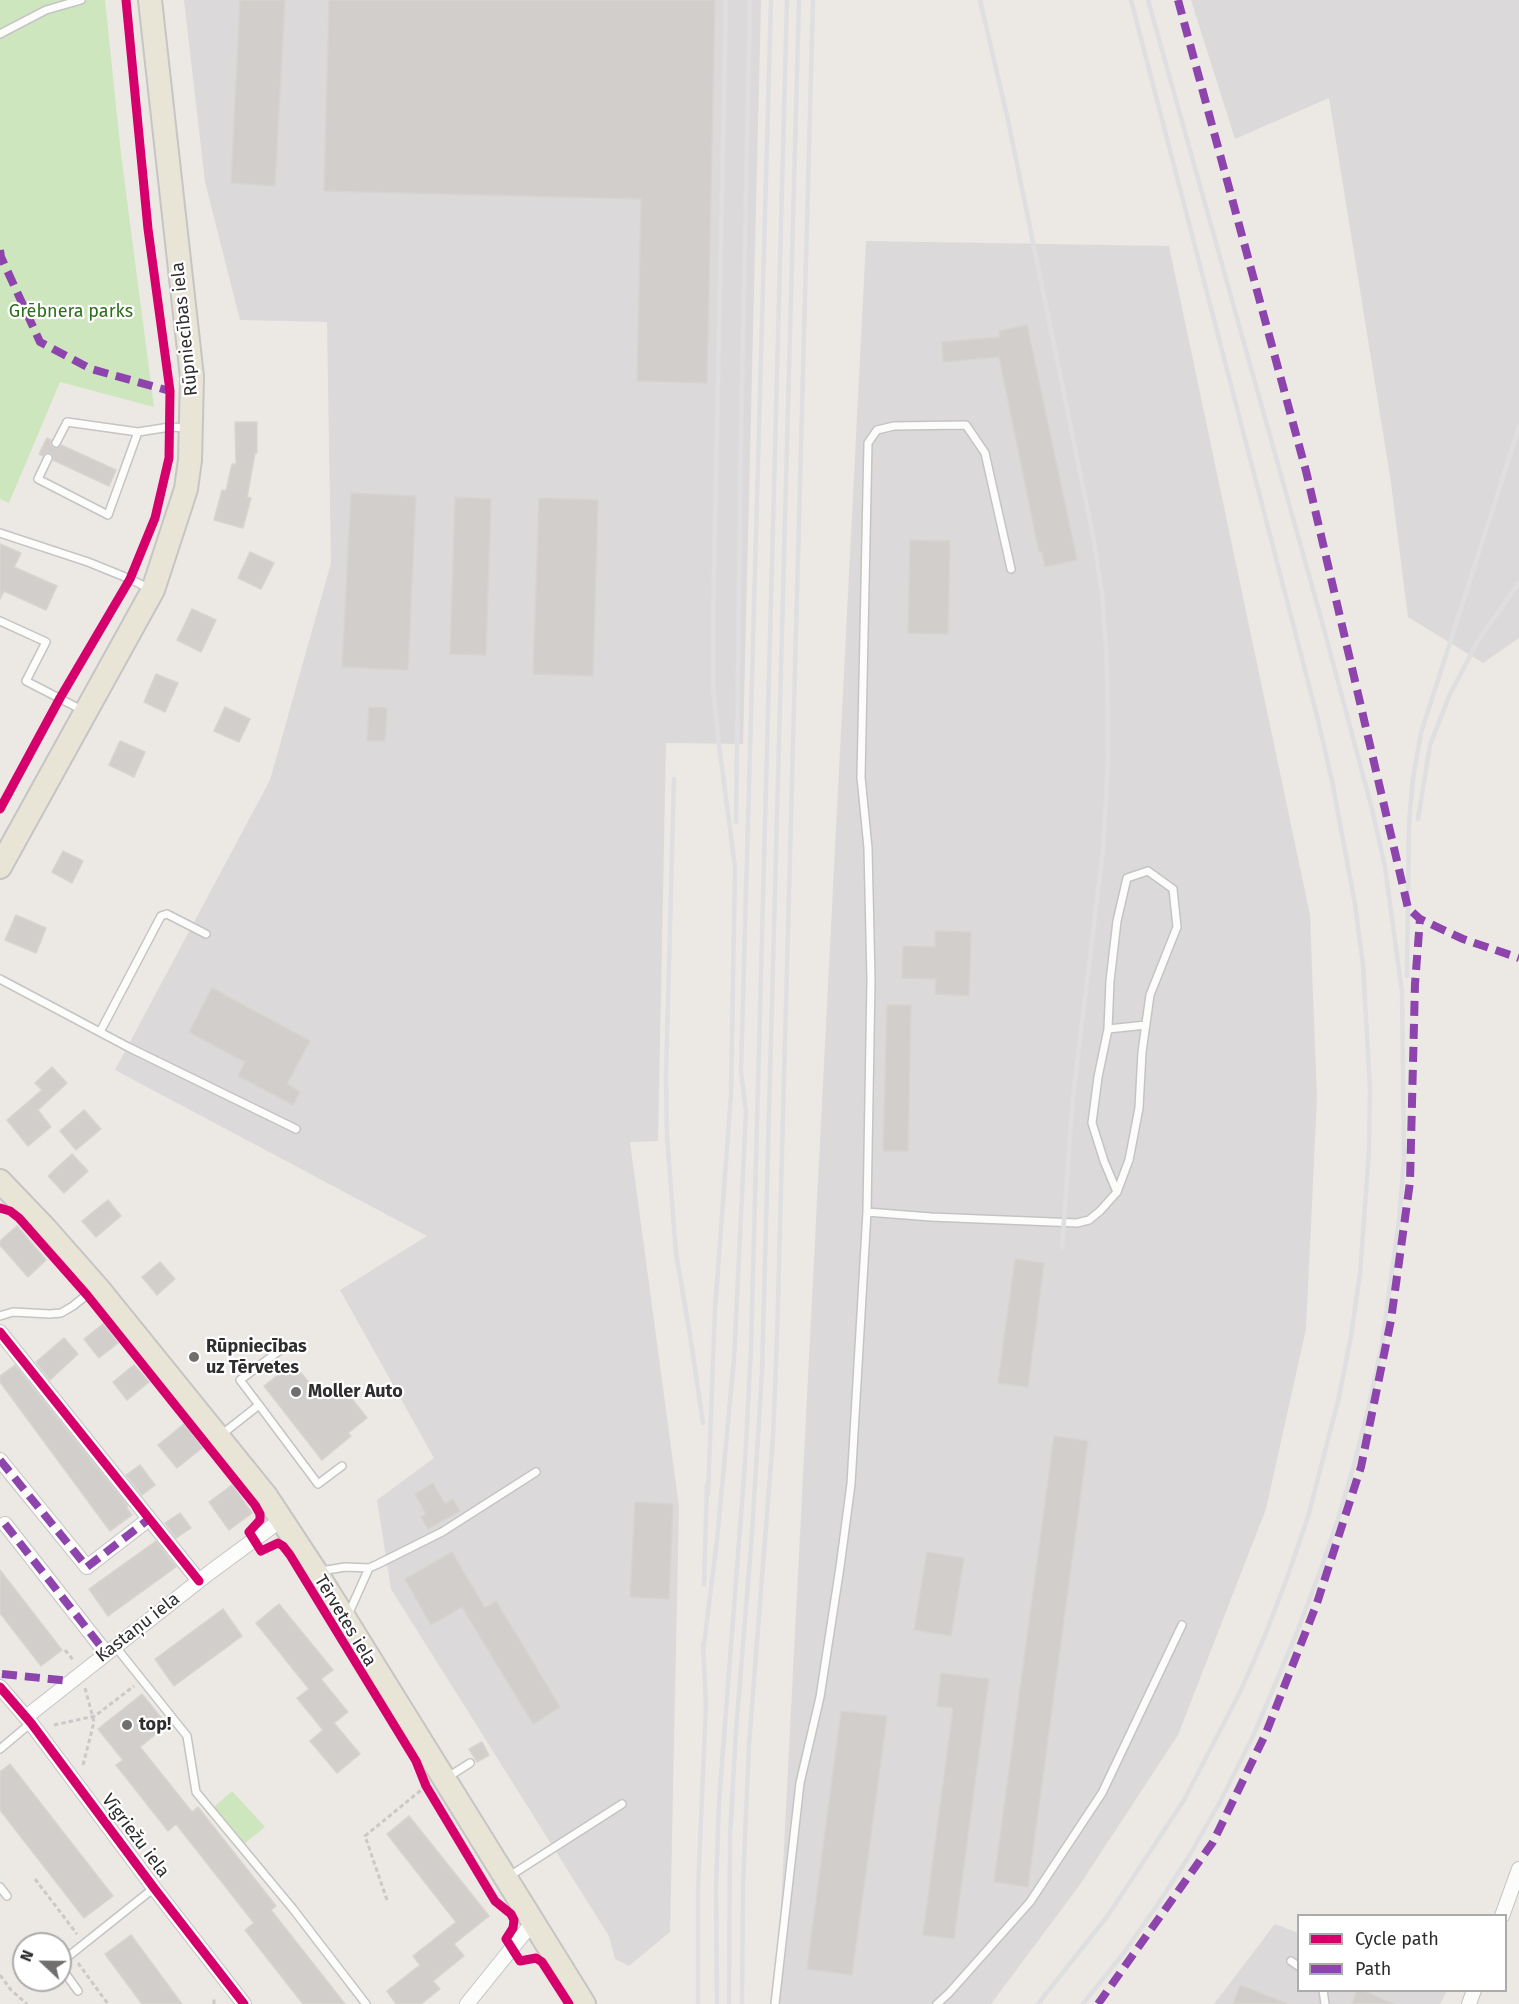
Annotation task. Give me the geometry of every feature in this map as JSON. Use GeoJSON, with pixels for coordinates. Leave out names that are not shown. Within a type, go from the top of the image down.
{"type":"FeatureCollection","features":[{"type":"Feature","properties":{"kind":"main road","name":"Rūpniecības iela"},"geometry":{"type":"LineString","coordinates":[[0,867],[153,590],[186,489],[192,428],[192,377],[150,0]]}},
{"type":"Feature","properties":{"kind":"main road","name":"Tērvetes iela"},"geometry":{"type":"LineString","coordinates":[[0,1182],[45,1228],[97,1287],[266,1496],[345,1621],[430,1785],[506,1878],[584,2004]]}},
{"type":"Feature","properties":{"kind":"street"},"geometry":{"type":"LineString","coordinates":[[3,1343],[199,1581]]}},
{"type":"Feature","properties":{"kind":"street"},"geometry":{"type":"LineString","coordinates":[[0,1460],[87,1567],[148,1519]]}},
{"type":"Feature","properties":{"kind":"street","name":"Kastaņu iela"},"geometry":{"type":"LineString","coordinates":[[28,1720],[110,1649],[281,1520]]}},
{"type":"Feature","properties":{"kind":"street"},"geometry":{"type":"LineString","coordinates":[[5,1524],[110,1649]]}},
{"type":"Feature","properties":{"kind":"street","name":"Vīgriežu iela"},"geometry":{"type":"LineString","coordinates":[[0,1687],[28,1720],[244,2004]]}},
{"type":"Feature","properties":{"kind":"street"},"geometry":{"type":"LineString","coordinates":[[1503,1914],[1519,1869]]}},
{"type":"Feature","properties":{"kind":"street"},"geometry":{"type":"LineString","coordinates":[[467,2004],[533,1922]]}},
{"type":"Feature","properties":{"kind":"lane"},"geometry":{"type":"LineString","coordinates":[[0,34],[46,10],[81,0]]}},
{"type":"Feature","properties":{"kind":"lane"},"geometry":{"type":"LineString","coordinates":[[56,443],[67,422],[138,432],[170,427],[192,428]]}},
{"type":"Feature","properties":{"kind":"lane"},"geometry":{"type":"LineString","coordinates":[[775,2004],[800,1783],[820,1697],[851,1484],[867,1212],[871,980],[868,848],[861,777],[868,443],[877,430],[894,426],[966,425],[985,453],[1011,569]]}},
{"type":"Feature","properties":{"kind":"lane"},"geometry":{"type":"LineString","coordinates":[[48,458],[38,479],[108,514],[138,432]]}},
{"type":"Feature","properties":{"kind":"lane"},"geometry":{"type":"LineString","coordinates":[[0,533],[88,562],[153,590]]}},
{"type":"Feature","properties":{"kind":"lane"},"geometry":{"type":"LineString","coordinates":[[0,621],[46,642],[26,681],[85,711]]}},
{"type":"Feature","properties":{"kind":"lane"},"geometry":{"type":"LineString","coordinates":[[867,1212],[1077,1223],[1089,1220],[1117,1192],[1129,1160],[1139,1108],[1142,1052],[1150,995],[1176,927],[1173,889],[1148,871],[1127,879],[1115,933],[1108,1029],[1098,1077],[1092,1123],[1117,1192]]}},
{"type":"Feature","properties":{"kind":"lane"},"geometry":{"type":"LineString","coordinates":[[100,1032],[161,916],[167,914],[206,934]]}},
{"type":"Feature","properties":{"kind":"lane"},"geometry":{"type":"LineString","coordinates":[[0,979],[296,1130]]}},
{"type":"Feature","properties":{"kind":"lane"},"geometry":{"type":"LineString","coordinates":[[1108,1029],[1146,1025]]}},
{"type":"Feature","properties":{"kind":"lane"},"geometry":{"type":"LineString","coordinates":[[0,1316],[13,1312],[61,1313],[97,1287]]}},
{"type":"Feature","properties":{"kind":"lane"},"geometry":{"type":"LineString","coordinates":[[279,1351],[240,1380],[318,1484],[342,1466]]}},
{"type":"Feature","properties":{"kind":"lane"},"geometry":{"type":"LineString","coordinates":[[219,1436],[260,1405]]}},
{"type":"Feature","properties":{"kind":"lane"},"geometry":{"type":"LineString","coordinates":[[316,1572],[345,1567],[369,1568],[442,1532],[536,1472]]}},
{"type":"Feature","properties":{"kind":"lane"},"geometry":{"type":"LineString","coordinates":[[345,1621],[369,1568]]}},
{"type":"Feature","properties":{"kind":"lane"},"geometry":{"type":"LineString","coordinates":[[937,2004],[1030,1902],[1102,1793],[1182,1625]]}},
{"type":"Feature","properties":{"kind":"lane"},"geometry":{"type":"LineString","coordinates":[[110,1649],[142,1680],[187,1736],[196,1792],[293,1909],[366,2004]]}},
{"type":"Feature","properties":{"kind":"lane"},"geometry":{"type":"LineString","coordinates":[[0,1749],[28,1720]]}},
{"type":"Feature","properties":{"kind":"lane"},"geometry":{"type":"LineString","coordinates":[[430,1785],[470,1763]]}},
{"type":"Feature","properties":{"kind":"lane"},"geometry":{"type":"LineString","coordinates":[[506,1878],[622,1804]]}},
{"type":"Feature","properties":{"kind":"lane"},"geometry":{"type":"LineString","coordinates":[[0,1887],[7,1896]]}},
{"type":"Feature","properties":{"kind":"lane"},"geometry":{"type":"LineString","coordinates":[[72,1954],[154,1888]]}},
{"type":"Feature","properties":{"kind":"lane"},"geometry":{"type":"LineString","coordinates":[[1292,1961],[1297,1965]]}},
{"type":"Feature","properties":{"kind":"lane"},"geometry":{"type":"LineString","coordinates":[[72,1983],[78,1992]]}},
{"type":"Feature","properties":{"kind":"path"},"geometry":{"type":"LineString","coordinates":[[54,1725],[93,1716],[142,1680]]}},
{"type":"Feature","properties":{"kind":"path"},"geometry":{"type":"LineString","coordinates":[[83,1765],[94,1722],[84,1685]]}},
{"type":"Feature","properties":{"kind":"path"},"geometry":{"type":"LineString","coordinates":[[387,1900],[365,1836],[430,1785]]}},
{"type":"Feature","properties":{"kind":"path"},"geometry":{"type":"LineString","coordinates":[[35,1879],[85,1945]]}},
{"type":"Feature","properties":{"kind":"path"},"geometry":{"type":"LineString","coordinates":[[72,1954],[108,2004]]}},
{"type":"Feature","properties":{"kind":"path"},"geometry":{"type":"LineString","coordinates":[[0,1975],[10,1990],[27,2004]]}},
{"type":"Feature","properties":{"kind":"path"},"geometry":{"type":"LineString","coordinates":[[214,1997],[214,2004]]}},
{"type":"Feature","properties":{"kind":"shaded area"},"geometry":{"type":"Polygon","coordinates":[[[184,0],[761,0],[743,744],[666,743],[658,1141],[630,1142],[679,1507],[670,1932],[629,1966],[615,1959],[609,1936],[391,1589],[377,1500],[434,1458],[340,1290],[427,1236],[115,1070],[270,780],[331,563],[327,322],[240,320],[205,182],[184,0]]]}},
{"type":"Feature","properties":{"kind":"shaded area"},"geometry":{"type":"Polygon","coordinates":[[[1191,0],[1519,0],[1519,638],[1483,663],[1408,617],[1390,476],[1329,98],[1235,139],[1191,0]]]}},
{"type":"Feature","properties":{"kind":"shaded area"},"geometry":{"type":"Polygon","coordinates":[[[866,241],[1169,246],[1310,915],[1317,1098],[1306,1329],[1266,1509],[1178,1735],[1079,1886],[991,2004],[776,2004],[866,241]]]}},
{"type":"Feature","properties":{"kind":"shaded area"},"geometry":{"type":"Polygon","coordinates":[[[1275,1924],[1297,1933],[1297,1992],[1446,1992],[1440,2004],[1214,2004],[1275,1924]]]}},
{"type":"Feature","properties":{"kind":"green space","name":"Grēbnera parks"},"geometry":{"type":"Polygon","coordinates":[[[0,0],[105,0],[121,154],[154,407],[60,382],[9,503],[0,499],[0,0]]]}},
{"type":"Feature","properties":{"kind":"green space"},"geometry":{"type":"Polygon","coordinates":[[[232,1791],[265,1827],[245,1843],[214,1807],[232,1791]]]}},
{"type":"Feature","properties":{"kind":"building"},"geometry":{"type":"Polygon","coordinates":[[[240,0],[285,0],[275,186],[231,183],[240,0]]]}},
{"type":"Feature","properties":{"kind":"building"},"geometry":{"type":"Polygon","coordinates":[[[329,0],[715,0],[707,383],[637,381],[641,199],[324,191],[329,0]]]}},
{"type":"Feature","properties":{"kind":"building"},"geometry":{"type":"Polygon","coordinates":[[[1027,325],[1077,560],[1045,567],[1042,552],[1039,552],[999,357],[943,362],[942,342],[1000,337],[999,331],[1027,325]]]}},
{"type":"Feature","properties":{"kind":"building"},"geometry":{"type":"Polygon","coordinates":[[[235,422],[257,422],[257,453],[255,453],[247,497],[251,498],[243,528],[214,520],[222,490],[226,491],[232,464],[236,464],[235,422]]]}},
{"type":"Feature","properties":{"kind":"building"},"geometry":{"type":"Polygon","coordinates":[[[47,438],[51,440],[54,448],[61,445],[116,470],[109,486],[53,460],[53,455],[50,453],[45,453],[43,456],[39,454],[47,438]]]}},
{"type":"Feature","properties":{"kind":"building"},"geometry":{"type":"Polygon","coordinates":[[[351,493],[416,496],[408,670],[342,667],[351,493]]]}},
{"type":"Feature","properties":{"kind":"building"},"geometry":{"type":"Polygon","coordinates":[[[455,497],[491,499],[486,655],[450,654],[455,497]]]}},
{"type":"Feature","properties":{"kind":"building"},"geometry":{"type":"Polygon","coordinates":[[[539,498],[598,500],[593,676],[533,674],[539,498]]]}},
{"type":"Feature","properties":{"kind":"building"},"geometry":{"type":"Polygon","coordinates":[[[910,540],[950,541],[948,634],[908,633],[910,540]]]}},
{"type":"Feature","properties":{"kind":"building"},"geometry":{"type":"Polygon","coordinates":[[[0,544],[21,553],[14,567],[57,586],[46,610],[4,591],[0,599],[0,544]]]}},
{"type":"Feature","properties":{"kind":"building"},"geometry":{"type":"Polygon","coordinates":[[[250,552],[274,563],[261,589],[238,578],[250,552]]]}},
{"type":"Feature","properties":{"kind":"building"},"geometry":{"type":"Polygon","coordinates":[[[192,609],[216,620],[201,652],[177,640],[192,609]]]}},
{"type":"Feature","properties":{"kind":"building"},"geometry":{"type":"Polygon","coordinates":[[[156,674],[178,683],[165,712],[144,702],[156,674]]]}},
{"type":"Feature","properties":{"kind":"building"},"geometry":{"type":"Polygon","coordinates":[[[225,707],[250,719],[239,742],[214,731],[225,707]]]}},
{"type":"Feature","properties":{"kind":"building"},"geometry":{"type":"Polygon","coordinates":[[[369,707],[387,708],[385,741],[367,741],[369,707]]]}},
{"type":"Feature","properties":{"kind":"building"},"geometry":{"type":"Polygon","coordinates":[[[120,741],[145,752],[134,777],[109,765],[120,741]]]}},
{"type":"Feature","properties":{"kind":"building"},"geometry":{"type":"Polygon","coordinates":[[[63,851],[83,861],[72,883],[52,872],[63,851]]]}},
{"type":"Feature","properties":{"kind":"building"},"geometry":{"type":"Polygon","coordinates":[[[16,915],[46,928],[36,953],[5,940],[16,915]]]}},
{"type":"Feature","properties":{"kind":"building"},"geometry":{"type":"Polygon","coordinates":[[[935,931],[971,932],[969,996],[935,994],[936,979],[902,978],[903,946],[935,947],[935,931]]]}},
{"type":"Feature","properties":{"kind":"building"},"geometry":{"type":"Polygon","coordinates":[[[212,988],[310,1041],[287,1084],[300,1092],[293,1105],[238,1076],[245,1062],[189,1032],[212,988]]]}},
{"type":"Feature","properties":{"kind":"building"},"geometry":{"type":"Polygon","coordinates":[[[887,1005],[911,1005],[908,1151],[883,1151],[887,1005]]]}},
{"type":"Feature","properties":{"kind":"building"},"geometry":{"type":"Polygon","coordinates":[[[52,1067],[67,1083],[38,1110],[51,1127],[28,1146],[7,1120],[42,1090],[35,1083],[52,1067]]]}},
{"type":"Feature","properties":{"kind":"building"},"geometry":{"type":"Polygon","coordinates":[[[84,1110],[101,1129],[76,1150],[60,1131],[84,1110]]]}},
{"type":"Feature","properties":{"kind":"building"},"geometry":{"type":"Polygon","coordinates":[[[72,1154],[88,1171],[64,1193],[48,1176],[72,1154]]]}},
{"type":"Feature","properties":{"kind":"building"},"geometry":{"type":"Polygon","coordinates":[[[108,1200],[121,1216],[96,1237],[82,1221],[108,1200]]]}},
{"type":"Feature","properties":{"kind":"building"},"geometry":{"type":"Polygon","coordinates":[[[17,1226],[46,1260],[28,1277],[0,1245],[0,1241],[17,1226]]]}},
{"type":"Feature","properties":{"kind":"building"},"geometry":{"type":"Polygon","coordinates":[[[1015,1259],[1044,1263],[1028,1387],[998,1383],[1015,1259]]]}},
{"type":"Feature","properties":{"kind":"building"},"geometry":{"type":"Polygon","coordinates":[[[160,1262],[175,1279],[157,1295],[142,1277],[160,1262]]]}},
{"type":"Feature","properties":{"kind":"building"},"geometry":{"type":"Polygon","coordinates":[[[103,1324],[118,1343],[99,1358],[84,1339],[103,1324]]]}},
{"type":"Feature","properties":{"kind":"building"},"geometry":{"type":"Polygon","coordinates":[[[64,1338],[78,1354],[50,1380],[36,1362],[64,1338]]]}},
{"type":"Feature","properties":{"kind":"building"},"geometry":{"type":"Polygon","coordinates":[[[293,1363],[323,1400],[342,1386],[367,1418],[348,1433],[351,1436],[322,1460],[264,1386],[293,1363]]]}},
{"type":"Feature","properties":{"kind":"building"},"geometry":{"type":"Polygon","coordinates":[[[15,1365],[128,1506],[126,1507],[132,1515],[110,1531],[0,1382],[0,1376],[15,1365]]]}},
{"type":"Feature","properties":{"kind":"building"},"geometry":{"type":"Polygon","coordinates":[[[134,1365],[149,1382],[127,1400],[113,1382],[134,1365]]]}},
{"type":"Feature","properties":{"kind":"building"},"geometry":{"type":"Polygon","coordinates":[[[184,1424],[202,1448],[177,1468],[158,1445],[184,1424]]]}},
{"type":"Feature","properties":{"kind":"building"},"geometry":{"type":"Polygon","coordinates":[[[1054,1436],[1088,1441],[1028,1887],[994,1882],[1054,1436]]]}},
{"type":"Feature","properties":{"kind":"building"},"geometry":{"type":"Polygon","coordinates":[[[140,1465],[155,1485],[142,1495],[126,1475],[140,1465]]]}},
{"type":"Feature","properties":{"kind":"building"},"geometry":{"type":"Polygon","coordinates":[[[433,1483],[445,1504],[453,1499],[460,1511],[428,1529],[421,1517],[426,1514],[415,1494],[433,1483]]]}},
{"type":"Feature","properties":{"kind":"building"},"geometry":{"type":"Polygon","coordinates":[[[232,1485],[252,1513],[229,1530],[209,1502],[232,1485]]]}},
{"type":"Feature","properties":{"kind":"building"},"geometry":{"type":"Polygon","coordinates":[[[635,1502],[673,1504],[669,1599],[630,1597],[635,1502]]]}},
{"type":"Feature","properties":{"kind":"building"},"geometry":{"type":"Polygon","coordinates":[[[180,1513],[191,1528],[176,1538],[165,1523],[180,1513]]]}},
{"type":"Feature","properties":{"kind":"building"},"geometry":{"type":"Polygon","coordinates":[[[156,1541],[176,1567],[108,1616],[89,1589],[156,1541]]]}},
{"type":"Feature","properties":{"kind":"building"},"geometry":{"type":"Polygon","coordinates":[[[452,1552],[485,1608],[496,1601],[560,1707],[533,1724],[462,1607],[431,1625],[405,1579],[452,1552]]]}},
{"type":"Feature","properties":{"kind":"building"},"geometry":{"type":"Polygon","coordinates":[[[927,1552],[964,1558],[951,1636],[914,1630],[927,1552]]]}},
{"type":"Feature","properties":{"kind":"building"},"geometry":{"type":"Polygon","coordinates":[[[0,1570],[62,1650],[41,1666],[0,1613],[0,1570]]]}},
{"type":"Feature","properties":{"kind":"building"},"geometry":{"type":"Polygon","coordinates":[[[279,1604],[333,1670],[321,1679],[348,1712],[334,1723],[360,1754],[337,1773],[310,1741],[323,1730],[297,1698],[309,1689],[256,1623],[279,1604]]]}},
{"type":"Feature","properties":{"kind":"building"},"geometry":{"type":"Polygon","coordinates":[[[223,1609],[242,1636],[174,1686],[155,1659],[223,1609]]]}},
{"type":"Feature","properties":{"kind":"building"},"geometry":{"type":"Polygon","coordinates":[[[941,1673],[989,1679],[954,1939],[923,1935],[953,1708],[937,1706],[941,1673]]]}},
{"type":"Feature","properties":{"kind":"building"},"geometry":{"type":"Polygon","coordinates":[[[142,1694],[167,1725],[140,1747],[192,1812],[198,1807],[276,1906],[271,1910],[345,2004],[303,2004],[245,1930],[254,1923],[176,1824],[168,1831],[116,1765],[123,1760],[98,1729],[142,1694]]]}},
{"type":"Feature","properties":{"kind":"building"},"geometry":{"type":"Polygon","coordinates":[[[841,1711],[887,1716],[852,1975],[807,1969],[841,1711]]]}},
{"type":"Feature","properties":{"kind":"building"},"geometry":{"type":"Polygon","coordinates":[[[482,1742],[489,1755],[477,1762],[469,1749],[482,1742]]]}},
{"type":"Feature","properties":{"kind":"building"},"geometry":{"type":"Polygon","coordinates":[[[10,1764],[113,1896],[84,1918],[0,1810],[0,1772],[10,1764]]]}},
{"type":"Feature","properties":{"kind":"building"},"geometry":{"type":"Polygon","coordinates":[[[409,1816],[489,1916],[454,1944],[464,1956],[433,1981],[440,1989],[421,2004],[396,2004],[387,1991],[420,1965],[413,1956],[456,1922],[387,1834],[409,1816]]]}},
{"type":"Feature","properties":{"kind":"building"},"geometry":{"type":"Polygon","coordinates":[[[131,1935],[182,2004],[142,2004],[105,1954],[131,1935]]]}},
{"type":"Feature","properties":{"kind":"building"},"geometry":{"type":"Polygon","coordinates":[[[1240,1985],[1286,2003],[1286,2004],[1233,2004],[1240,1985]]]}},
{"type":"Feature","properties":{"kind":"building"},"geometry":{"type":"Polygon","coordinates":[[[1356,1992],[1367,1992],[1394,2004],[1352,2004],[1356,1992]]]}},
{"type":"Feature","properties":{"kind":"railway"},"geometry":{"type":"LineString","coordinates":[[708,1494],[715,1309],[731,1095],[735,867],[713,688],[726,0]]}},
{"type":"Feature","properties":{"kind":"railway"},"geometry":{"type":"LineString","coordinates":[[736,822],[750,0]]}},
{"type":"Feature","properties":{"kind":"railway"},"geometry":{"type":"LineString","coordinates":[[703,1653],[717,1540],[734,1359],[746,1112],[741,1071],[771,0]]}},
{"type":"Feature","properties":{"kind":"railway"},"geometry":{"type":"LineString","coordinates":[[717,2004],[716,1888],[719,1802],[745,1463],[751,1347],[787,0]]}},
{"type":"Feature","properties":{"kind":"railway"},"geometry":{"type":"LineString","coordinates":[[729,2004],[730,1836],[762,1372],[799,0]]}},
{"type":"Feature","properties":{"kind":"railway"},"geometry":{"type":"LineString","coordinates":[[742,2004],[743,1885],[749,1744],[773,1437],[777,1338],[813,0]]}},
{"type":"Feature","properties":{"kind":"railway"},"geometry":{"type":"LineString","coordinates":[[980,0],[1008,120],[1094,541],[1102,595],[1107,666],[1108,761],[1103,850],[1073,1097],[1062,1247]]}},
{"type":"Feature","properties":{"kind":"railway"},"geometry":{"type":"LineString","coordinates":[[1038,2004],[1109,1914],[1184,1800],[1241,1690],[1266,1633],[1308,1517],[1339,1397],[1360,1274],[1369,1151],[1370,1089],[1363,965],[1355,904],[1332,781],[1131,0]]}},
{"type":"Feature","properties":{"kind":"railway"},"geometry":{"type":"LineString","coordinates":[[1083,2004],[1123,1954],[1188,1858],[1221,1800],[1254,1734],[1296,1635],[1339,1516],[1369,1405],[1382,1344],[1399,1220],[1404,1158],[1402,992],[1385,867],[1372,809],[1321,618],[1148,0]]}},
{"type":"Feature","properties":{"kind":"railway"},"geometry":{"type":"LineString","coordinates":[[1407,976],[1409,822],[1413,778],[1421,733],[1519,427]]}},
{"type":"Feature","properties":{"kind":"railway"},"geometry":{"type":"LineString","coordinates":[[1418,819],[1430,745],[1450,694],[1479,639],[1519,583]]}},
{"type":"Feature","properties":{"kind":"railway"},"geometry":{"type":"LineString","coordinates":[[674,779],[666,1076],[667,1136],[676,1253],[703,1423]]}},
{"type":"Feature","properties":{"kind":"railway"},"geometry":{"type":"LineString","coordinates":[[704,1584],[707,1485]]}},
{"type":"Feature","properties":{"kind":"railway"},"geometry":{"type":"LineString","coordinates":[[698,2004],[698,1889],[706,1705],[703,1644]]}},
{"type":"Feature","properties":{"kind":"marked path"},"geometry":{"type":"LineString","coordinates":[[1178,0],[1306,471],[1408,908],[1420,919],[1463,939],[1519,958]]}},
{"type":"Feature","properties":{"kind":"marked path"},"geometry":{"type":"LineString","coordinates":[[0,250],[1,257],[40,342],[91,369],[170,391]]}},
{"type":"Feature","properties":{"kind":"marked path"},"geometry":{"type":"LineString","coordinates":[[1098,2004],[1213,1842],[1266,1733],[1317,1603],[1361,1467],[1391,1320],[1410,1182],[1415,984],[1420,919]]}},
{"type":"Feature","properties":{"kind":"marked path"},"geometry":{"type":"LineString","coordinates":[[0,1460],[87,1567],[149,1519]]}},
{"type":"Feature","properties":{"kind":"marked path"},"geometry":{"type":"LineString","coordinates":[[5,1524],[106,1653]]}},
{"type":"Feature","properties":{"kind":"marked path"},"geometry":{"type":"LineString","coordinates":[[2,1674],[70,1681]]}},
{"type":"Feature","properties":{"kind":"cycle path"},"geometry":{"type":"LineString","coordinates":[[0,809],[60,698],[130,579],[155,518],[169,458],[170,391],[148,229],[126,0]]}},
{"type":"Feature","properties":{"kind":"cycle path"},"geometry":{"type":"LineString","coordinates":[[0,1208],[10,1211],[19,1218],[87,1295],[255,1505],[260,1514],[260,1520],[249,1532],[261,1551],[278,1543],[290,1555],[416,1761],[426,1786],[495,1901],[511,1914],[514,1920],[513,1928],[506,1939],[520,1961],[536,1958],[542,1962],[569,2004]]}},
{"type":"Feature","properties":{"kind":"cycle path"},"geometry":{"type":"LineString","coordinates":[[0,1332],[199,1581]]}},
{"type":"Feature","properties":{"kind":"cycle path"},"geometry":{"type":"LineString","coordinates":[[0,1687],[31,1723],[244,2004]]}},
{"type":"Feature","properties":{"kind":"place","name":"Rūpniecības uz Tērvetes"},"geometry":{"type":"Point","coordinates":[194,1357]}},
{"type":"Feature","properties":{"kind":"place","name":"Moller Auto"},"geometry":{"type":"Point","coordinates":[296,1392]}},
{"type":"Feature","properties":{"kind":"place","name":"top!"},"geometry":{"type":"Point","coordinates":[127,1725]}}]}
